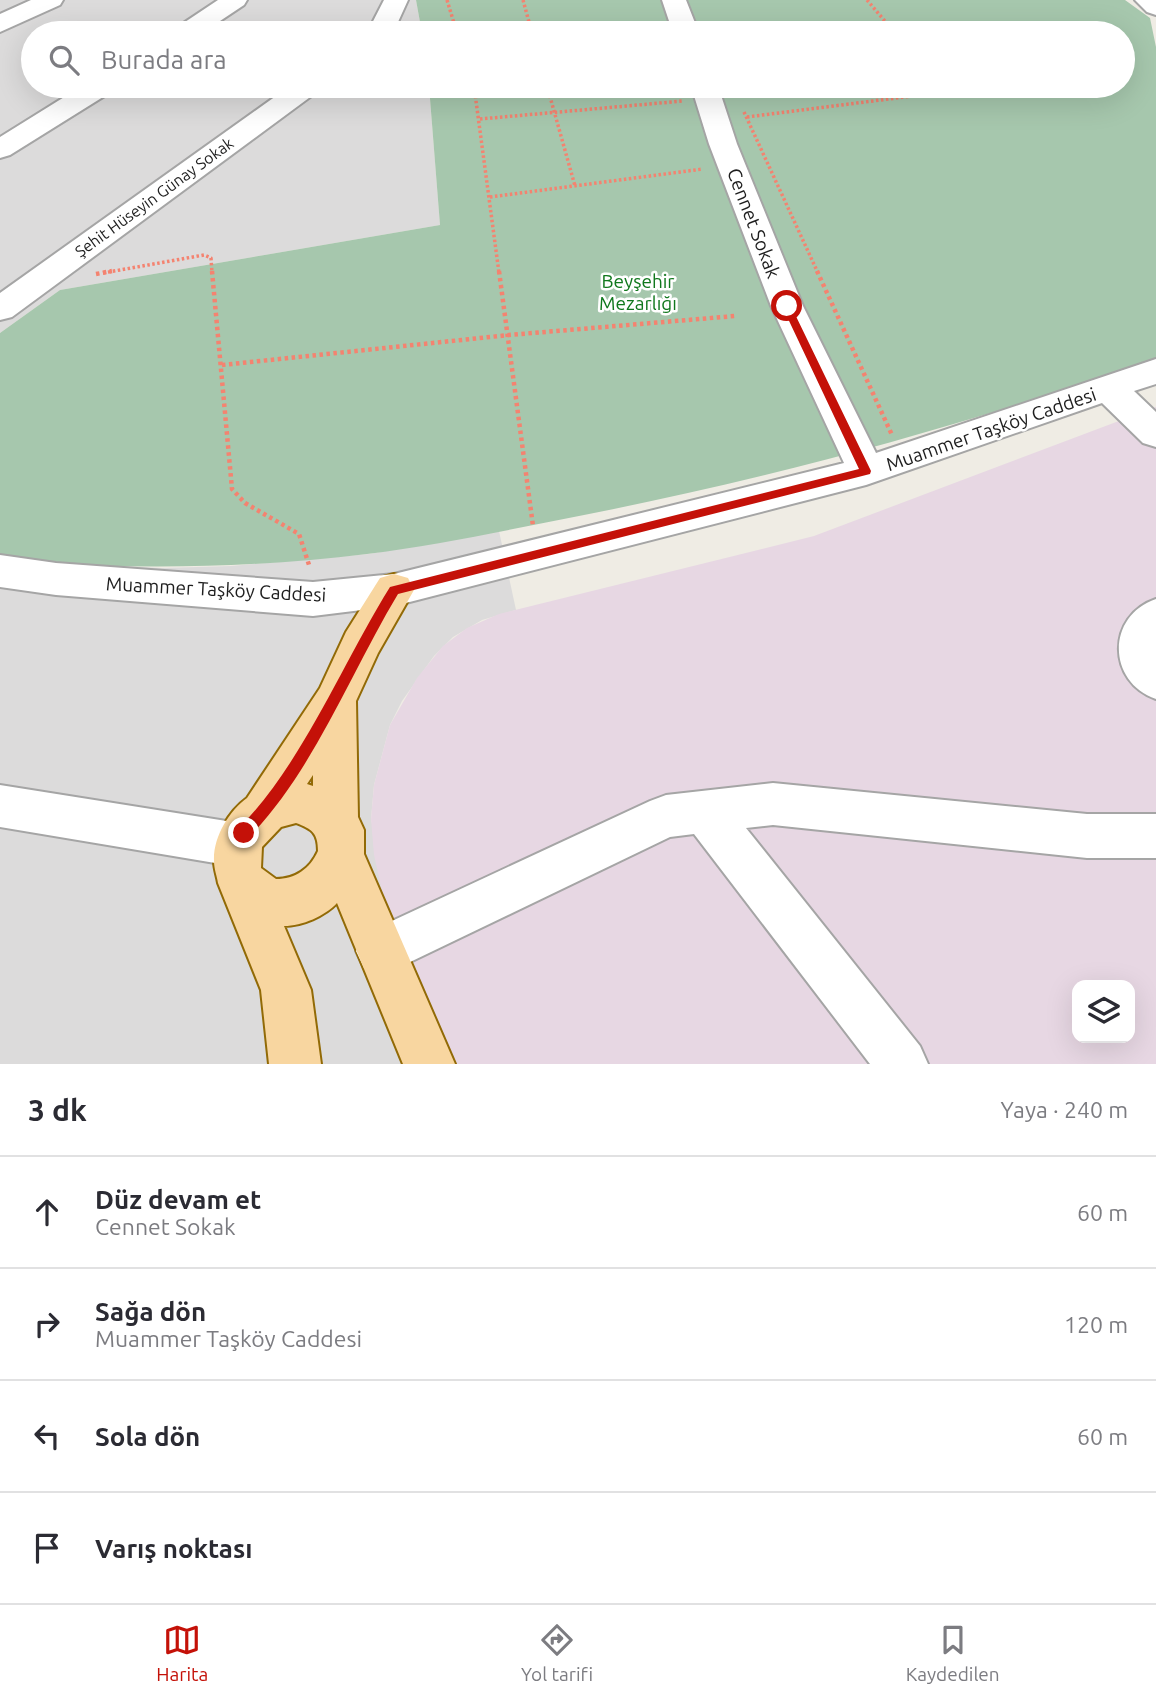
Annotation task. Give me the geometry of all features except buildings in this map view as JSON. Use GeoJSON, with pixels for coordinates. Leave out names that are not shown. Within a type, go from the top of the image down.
{"type":"FeatureCollection","features":[{"type":"Feature","properties":{"kind":"main road"},"geometry":{"type":"LineString","coordinates":[[335,701],[339,839],[334,874],[322,888],[306,898],[287,902],[269,901],[254,894],[248,847],[335,701],[361,644],[394,590]]}},
{"type":"Feature","properties":{"kind":"main road"},"geometry":{"type":"LineString","coordinates":[[248,847],[279,805],[296,802],[312,804],[325,811],[339,839],[381,951],[429,1064]]}},
{"type":"Feature","properties":{"kind":"main road"},"geometry":{"type":"LineString","coordinates":[[248,847],[286,990],[295,1064]]}},
{"type":"Feature","properties":{"kind":"street"},"geometry":{"type":"LineString","coordinates":[[0,24],[51,0]]}},
{"type":"Feature","properties":{"kind":"street"},"geometry":{"type":"LineString","coordinates":[[203,21],[235,0]]}},
{"type":"Feature","properties":{"kind":"street"},"geometry":{"type":"LineString","coordinates":[[387,21],[396,0]]}},
{"type":"Feature","properties":{"kind":"street"},"geometry":{"type":"LineString","coordinates":[[674,0],[682,21]]}},
{"type":"Feature","properties":{"kind":"street"},"geometry":{"type":"LineString","coordinates":[[1147,0],[1156,7]]}},
{"type":"Feature","properties":{"kind":"street"},"geometry":{"type":"LineString","coordinates":[[0,149],[82,98]]}},
{"type":"Feature","properties":{"kind":"street","name":"Şehit Hüseyin Günay Sokak"},"geometry":{"type":"LineString","coordinates":[[0,309],[290,98]]}},
{"type":"Feature","properties":{"kind":"street","name":"Cennet Sokak"},"geometry":{"type":"LineString","coordinates":[[708,98],[731,165],[787,306],[866,471]]}},
{"type":"Feature","properties":{"kind":"street","name":"Muammer Taşköy Caddesi"},"geometry":{"type":"LineString","coordinates":[[0,571],[56,579],[313,599],[394,590],[866,471],[1156,371]]}},
{"type":"Feature","properties":{"kind":"street"},"geometry":{"type":"LineString","coordinates":[[1109,388],[1156,434]]}},
{"type":"Feature","properties":{"kind":"street"},"geometry":{"type":"LineString","coordinates":[[1156,616],[1149,621],[1139,638],[1141,662],[1156,681]]}},
{"type":"Feature","properties":{"kind":"street"},"geometry":{"type":"LineString","coordinates":[[381,951],[666,816],[773,804],[1087,836],[1156,836]]}},
{"type":"Feature","properties":{"kind":"street"},"geometry":{"type":"LineString","coordinates":[[0,806],[248,847]]}},
{"type":"Feature","properties":{"kind":"street"},"geometry":{"type":"LineString","coordinates":[[704,811],[902,1064]]}},
{"type":"Feature","properties":{"kind":"path"},"geometry":{"type":"LineString","coordinates":[[447,0],[453,21]]}},
{"type":"Feature","properties":{"kind":"path"},"geometry":{"type":"LineString","coordinates":[[523,0],[529,21]]}},
{"type":"Feature","properties":{"kind":"path"},"geometry":{"type":"LineString","coordinates":[[867,0],[885,21]]}},
{"type":"Feature","properties":{"kind":"path"},"geometry":{"type":"LineString","coordinates":[[476,98],[537,554]]}},
{"type":"Feature","properties":{"kind":"path"},"geometry":{"type":"LineString","coordinates":[[551,98],[575,186]]}},
{"type":"Feature","properties":{"kind":"path"},"geometry":{"type":"LineString","coordinates":[[480,119],[661,98]]}},
{"type":"Feature","properties":{"kind":"path"},"geometry":{"type":"LineString","coordinates":[[747,117],[896,98]]}},
{"type":"Feature","properties":{"kind":"path"},"geometry":{"type":"LineString","coordinates":[[742,106],[902,459]]}},
{"type":"Feature","properties":{"kind":"path"},"geometry":{"type":"LineString","coordinates":[[490,197],[731,165]]}},
{"type":"Feature","properties":{"kind":"path"},"geometry":{"type":"LineString","coordinates":[[58,267],[69,272],[99,274],[192,256],[204,255],[211,258],[232,489],[245,503],[299,534],[310,564],[313,599]]}},
{"type":"Feature","properties":{"kind":"path"},"geometry":{"type":"LineString","coordinates":[[222,365],[509,335],[735,316]]}},
{"type":"Feature","properties":{"kind":"shaded area"},"geometry":{"type":"Polygon","coordinates":[[[0,0],[416,0],[420,21],[21,21],[21,98],[430,98],[440,225],[60,290],[0,333],[0,0]]]}},
{"type":"Feature","properties":{"kind":"shaded area"},"geometry":{"type":"Polygon","coordinates":[[[1156,407],[1156,1064],[456,1064],[382,891],[374,855],[371,819],[374,785],[390,725],[417,678],[443,646],[467,628],[499,614],[814,536],[1156,407]]]}},
{"type":"Feature","properties":{"kind":"shaded area"},"geometry":{"type":"Polygon","coordinates":[[[499,531],[516,610],[482,620],[453,637],[434,656],[402,701],[390,725],[374,785],[371,819],[395,927],[456,1064],[0,1064],[0,560],[162,568],[231,566],[369,554],[499,531]]]}},
{"type":"Feature","properties":{"kind":"green space","name":"Beyşehir Mezarlığı"},"geometry":{"type":"Polygon","coordinates":[[[416,0],[1125,0],[1150,18],[1156,47],[1156,359],[944,427],[801,466],[657,500],[449,541],[367,554],[229,565],[92,565],[0,560],[0,333],[60,290],[440,225],[430,98],[1135,98],[1135,21],[420,21],[416,0]]]}},
{"type":"Feature","properties":{"kind":"route"},"geometry":{"type":"LineString","coordinates":[[244,833],[264,812],[335,701],[361,644],[394,590],[866,471],[787,306]]}}]}
